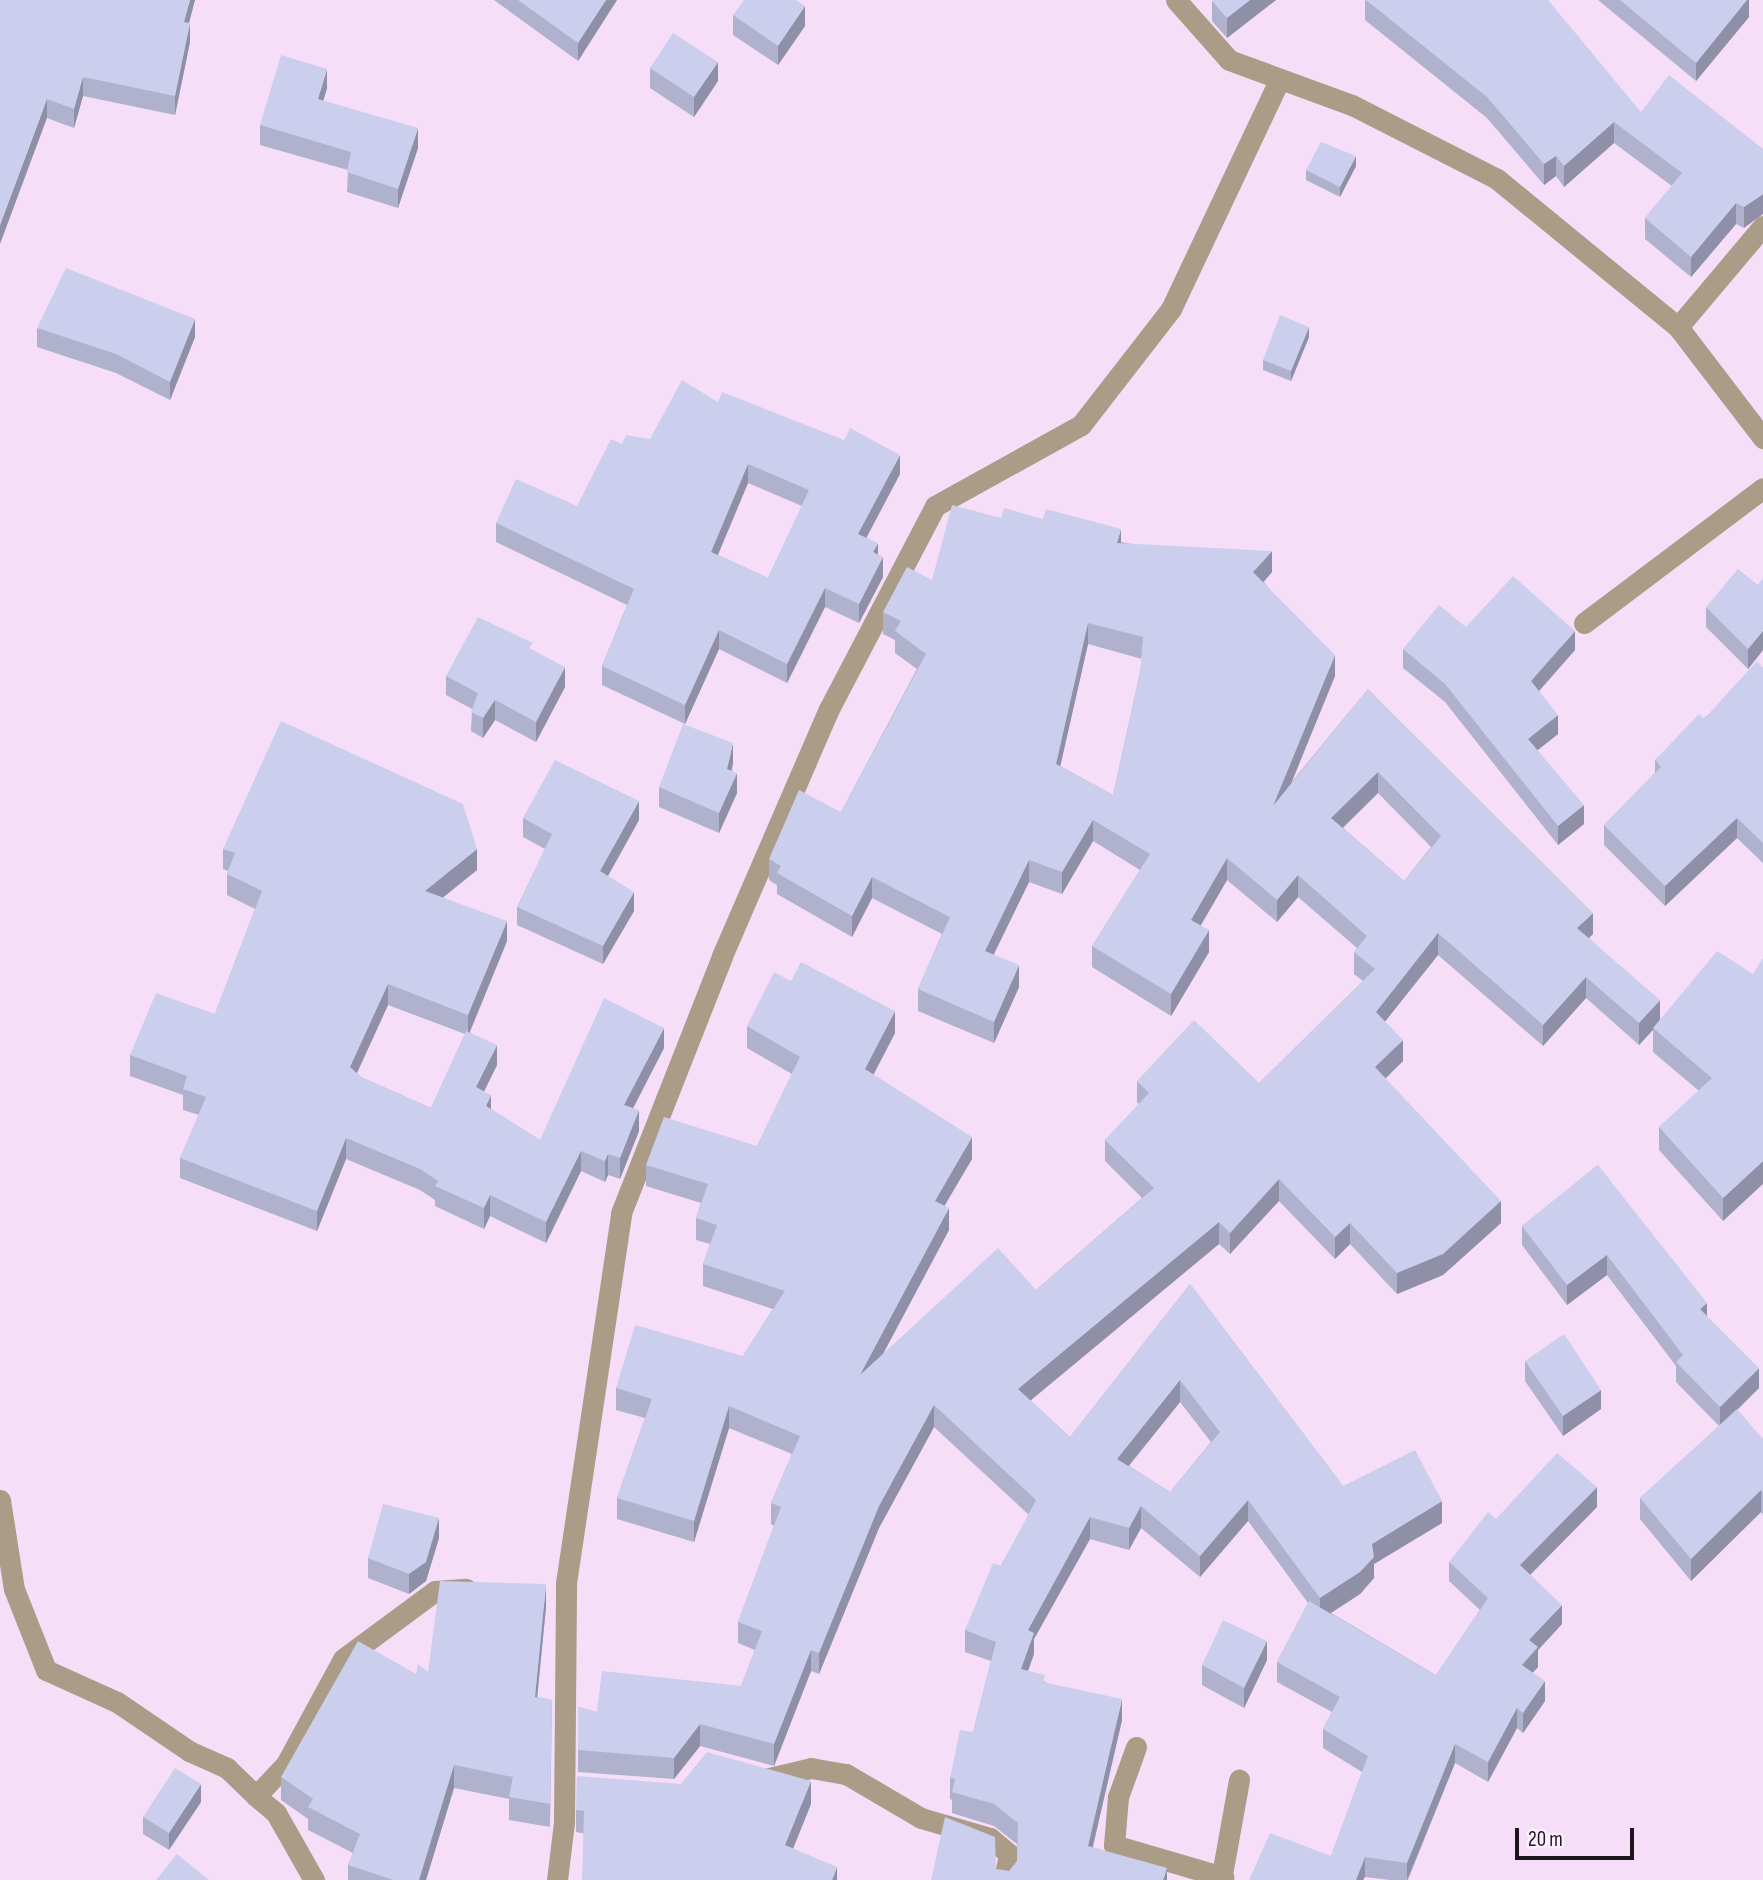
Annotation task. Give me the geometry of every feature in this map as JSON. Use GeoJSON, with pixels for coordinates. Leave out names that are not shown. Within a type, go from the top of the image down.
{"type":"FeatureCollection","features":[{"type":"Feature","properties":{"kind":"street"},"geometry":{"type":"LineString","coordinates":[[1176,0],[1229,60],[1279,81],[1352,105],[1497,179],[1678,327],[1763,438]]}},
{"type":"Feature","properties":{"kind":"street"},"geometry":{"type":"LineString","coordinates":[[556,1880],[565,1784],[566,1583],[621,1213],[829,709],[935,506],[1081,425],[1171,309],[1279,81]]}},
{"type":"Feature","properties":{"kind":"street"},"geometry":{"type":"LineString","coordinates":[[1678,327],[1763,226]]}},
{"type":"Feature","properties":{"kind":"street"},"geometry":{"type":"LineString","coordinates":[[1584,623],[1763,488]]}},
{"type":"Feature","properties":{"kind":"street"},"geometry":{"type":"LineString","coordinates":[[0,1500],[14,1589],[46,1670],[117,1702],[188,1751],[227,1768],[276,1813],[314,1880]]}},
{"type":"Feature","properties":{"kind":"street"},"geometry":{"type":"LineString","coordinates":[[540,1584],[566,1583]]}},
{"type":"Feature","properties":{"kind":"street"},"geometry":{"type":"LineString","coordinates":[[256,1796],[286,1764],[343,1659],[435,1591],[487,1588]]}},
{"type":"Feature","properties":{"kind":"street"},"geometry":{"type":"LineString","coordinates":[[1136,1747],[1118,1797],[1114,1845],[1222,1878],[1239,1780]]}},
{"type":"Feature","properties":{"kind":"street"},"geometry":{"type":"LineString","coordinates":[[744,1772],[764,1781],[811,1768],[846,1774],[921,1818],[990,1838],[1009,1854],[1004,1880]]}},
{"type":"Feature","properties":{"kind":"street"},"geometry":{"type":"LineString","coordinates":[[565,1784],[592,1788]]}},
{"type":"Feature","properties":{"kind":"building"},"geometry":{"type":"Polygon","coordinates":[[[0,0],[190,0],[184,22],[190,23],[175,96],[83,77],[74,109],[47,99],[0,225],[0,0]]]}},
{"type":"Feature","properties":{"kind":"building"},"geometry":{"type":"Polygon","coordinates":[[[518,0],[606,0],[578,43],[518,0]]]}},
{"type":"Feature","properties":{"kind":"building"},"geometry":{"type":"Polygon","coordinates":[[[744,0],[796,0],[805,6],[778,46],[733,15],[744,0]]]}},
{"type":"Feature","properties":{"kind":"building"},"geometry":{"type":"Polygon","coordinates":[[[1213,0],[1250,0],[1227,18],[1213,0]]]}},
{"type":"Feature","properties":{"kind":"building"},"geometry":{"type":"Polygon","coordinates":[[[1366,0],[1548,0],[1641,112],[1669,75],[1763,149],[1763,194],[1744,207],[1736,203],[1691,257],[1645,218],[1682,173],[1614,122],[1564,166],[1556,156],[1544,164],[1487,97],[1366,0]]]}},
{"type":"Feature","properties":{"kind":"building"},"geometry":{"type":"Polygon","coordinates":[[[1620,0],[1747,0],[1696,63],[1620,0]]]}},
{"type":"Feature","properties":{"kind":"building"},"geometry":{"type":"Polygon","coordinates":[[[673,33],[718,62],[694,97],[650,68],[673,33]]]}},
{"type":"Feature","properties":{"kind":"building"},"geometry":{"type":"Polygon","coordinates":[[[281,55],[327,69],[318,99],[418,128],[398,189],[347,172],[351,152],[260,125],[281,55]]]}},
{"type":"Feature","properties":{"kind":"building"},"geometry":{"type":"Polygon","coordinates":[[[1321,142],[1356,156],[1340,187],[1306,170],[1321,142]]]}},
{"type":"Feature","properties":{"kind":"building"},"geometry":{"type":"Polygon","coordinates":[[[66,268],[195,319],[170,382],[116,354],[37,328],[66,268]]]}},
{"type":"Feature","properties":{"kind":"building"},"geometry":{"type":"Polygon","coordinates":[[[1280,315],[1309,327],[1291,371],[1263,360],[1280,315]]]}},
{"type":"Feature","properties":{"kind":"building"},"geometry":{"type":"Polygon","coordinates":[[[682,380],[718,402],[722,392],[844,440],[850,428],[900,455],[858,534],[878,543],[873,552],[883,557],[859,604],[825,588],[787,664],[719,630],[685,705],[602,666],[634,589],[496,523],[516,479],[577,506],[611,439],[622,444],[626,435],[650,439],[682,380]],[[748,464],[711,552],[768,578],[809,490],[748,464]]]}},
{"type":"Feature","properties":{"kind":"building"},"geometry":{"type":"Polygon","coordinates":[[[952,505],[1001,518],[1004,508],[1043,519],[1046,509],[1121,529],[1117,543],[1272,551],[1253,572],[1335,655],[1273,806],[1368,689],[1593,913],[1577,928],[1660,1000],[1639,1023],[1586,977],[1543,1025],[1438,933],[1376,1012],[1403,1040],[1375,1067],[1501,1201],[1443,1254],[1397,1273],[1350,1223],[1335,1237],[1279,1179],[1230,1233],[1219,1222],[1018,1389],[1070,1437],[1190,1284],[1343,1486],[1415,1450],[1442,1501],[1372,1544],[1374,1557],[1360,1572],[1320,1598],[1248,1500],[1200,1556],[1141,1506],[1129,1528],[1090,1517],[1028,1630],[1034,1633],[1021,1669],[1045,1675],[1043,1682],[1122,1699],[1088,1846],[1167,1868],[1163,1880],[931,1880],[945,1817],[995,1837],[996,1869],[1009,1871],[1017,1861],[1018,1823],[994,1804],[952,1792],[955,1779],[950,1778],[960,1730],[973,1732],[996,1642],[965,1630],[993,1563],[1001,1566],[1036,1500],[934,1405],[879,1506],[819,1653],[811,1650],[774,1744],[700,1724],[674,1758],[578,1750],[578,1707],[597,1712],[602,1671],[741,1686],[762,1631],[738,1622],[781,1507],[771,1503],[800,1436],[729,1406],[694,1521],[617,1498],[652,1399],[616,1388],[635,1325],[743,1356],[785,1291],[703,1264],[717,1225],[696,1218],[708,1184],[646,1165],[664,1117],[757,1146],[800,1057],[747,1026],[774,972],[791,981],[801,962],[895,1011],[865,1069],[972,1137],[935,1201],[949,1208],[860,1375],[998,1248],[1036,1290],[1154,1188],[1105,1140],[1149,1093],[1137,1081],[1194,1020],[1259,1083],[1375,969],[1354,952],[1367,936],[1298,875],[1277,900],[1227,858],[1191,920],[1209,930],[1171,994],[1092,946],[1150,854],[1093,820],[1062,872],[1029,860],[985,951],[1019,965],[994,1022],[918,989],[950,917],[872,877],[852,916],[777,873],[781,866],[769,859],[799,790],[841,812],[926,654],[895,631],[901,621],[883,612],[907,567],[932,580],[952,505]],[[1088,623],[1056,764],[1113,795],[1140,672],[1143,637],[1088,623]],[[1378,772],[1331,818],[1404,881],[1441,836],[1378,772]],[[1180,1380],[1117,1459],[1170,1492],[1220,1432],[1180,1380]]]}},
{"type":"Feature","properties":{"kind":"building"},"geometry":{"type":"Polygon","coordinates":[[[1738,569],[1758,585],[1763,579],[1763,631],[1748,649],[1706,607],[1738,569]]]}},
{"type":"Feature","properties":{"kind":"building"},"geometry":{"type":"Polygon","coordinates":[[[1513,576],[1575,631],[1531,681],[1558,715],[1528,739],[1584,805],[1558,826],[1445,684],[1403,649],[1439,605],[1466,627],[1513,576]]]}},
{"type":"Feature","properties":{"kind":"building"},"geometry":{"type":"Polygon","coordinates":[[[478,617],[533,643],[529,648],[565,667],[536,722],[495,700],[483,718],[471,712],[478,693],[446,676],[478,617]]]}},
{"type":"Feature","properties":{"kind":"building"},"geometry":{"type":"Polygon","coordinates":[[[1757,661],[1763,668],[1763,843],[1737,818],[1665,886],[1604,825],[1661,767],[1655,760],[1699,714],[1704,719],[1757,661]]]}},
{"type":"Feature","properties":{"kind":"building"},"geometry":{"type":"Polygon","coordinates":[[[281,721],[463,804],[477,849],[425,891],[507,921],[468,1015],[388,984],[350,1067],[361,1077],[431,1108],[466,1031],[497,1045],[476,1087],[491,1095],[486,1106],[540,1140],[604,998],[664,1028],[624,1105],[639,1110],[620,1158],[608,1154],[605,1161],[581,1151],[546,1222],[490,1195],[484,1208],[435,1186],[438,1181],[420,1169],[346,1138],[317,1211],[180,1158],[206,1097],[183,1089],[187,1076],[130,1055],[156,993],[215,1014],[262,891],[227,874],[235,853],[223,849],[281,721]]]}},
{"type":"Feature","properties":{"kind":"building"},"geometry":{"type":"Polygon","coordinates":[[[683,724],[733,743],[727,769],[737,773],[719,813],[659,787],[683,724]]]}},
{"type":"Feature","properties":{"kind":"building"},"geometry":{"type":"Polygon","coordinates":[[[555,760],[639,801],[600,871],[634,892],[603,946],[517,907],[552,834],[523,818],[555,760]]]}},
{"type":"Feature","properties":{"kind":"building"},"geometry":{"type":"Polygon","coordinates":[[[1717,951],[1753,974],[1763,958],[1763,1161],[1723,1198],[1659,1127],[1712,1078],[1653,1028],[1717,951]]]}},
{"type":"Feature","properties":{"kind":"building"},"geometry":{"type":"Polygon","coordinates":[[[1598,1165],[1707,1303],[1700,1309],[1759,1368],[1720,1407],[1676,1362],[1683,1355],[1607,1255],[1567,1285],[1522,1226],[1598,1165]]]}},
{"type":"Feature","properties":{"kind":"building"},"geometry":{"type":"Polygon","coordinates":[[[1564,1334],[1601,1390],[1563,1416],[1525,1361],[1564,1334]]]}},
{"type":"Feature","properties":{"kind":"building"},"geometry":{"type":"Polygon","coordinates":[[[1737,1409],[1763,1439],[1763,1493],[1761,1490],[1691,1559],[1640,1498],[1737,1409]]]}},
{"type":"Feature","properties":{"kind":"building"},"geometry":{"type":"Polygon","coordinates":[[[1557,1453],[1597,1487],[1520,1565],[1562,1605],[1529,1640],[1538,1647],[1522,1665],[1545,1681],[1523,1713],[1517,1708],[1488,1762],[1455,1744],[1407,1863],[1365,1857],[1356,1880],[1249,1880],[1270,1833],[1331,1856],[1368,1756],[1323,1729],[1340,1697],[1277,1662],[1309,1601],[1436,1675],[1488,1598],[1449,1562],[1488,1512],[1496,1519],[1557,1453]]]}},
{"type":"Feature","properties":{"kind":"building"},"geometry":{"type":"Polygon","coordinates":[[[383,1504],[439,1518],[426,1562],[409,1574],[368,1558],[383,1504]]]}},
{"type":"Feature","properties":{"kind":"building"},"geometry":{"type":"Polygon","coordinates":[[[440,1581],[546,1584],[535,1697],[552,1700],[550,1804],[509,1797],[513,1777],[454,1765],[419,1880],[393,1880],[348,1865],[360,1834],[308,1807],[313,1799],[281,1777],[358,1641],[416,1674],[418,1664],[428,1672],[440,1581]]]}},
{"type":"Feature","properties":{"kind":"building"},"geometry":{"type":"Polygon","coordinates":[[[1223,1620],[1267,1641],[1244,1688],[1202,1665],[1223,1620]]]}},
{"type":"Feature","properties":{"kind":"building"},"geometry":{"type":"Polygon","coordinates":[[[707,1752],[811,1781],[785,1845],[837,1867],[832,1880],[582,1880],[584,1811],[576,1810],[577,1776],[681,1784],[707,1752]]]}},
{"type":"Feature","properties":{"kind":"building"},"geometry":{"type":"Polygon","coordinates":[[[175,1768],[201,1784],[169,1833],[143,1817],[175,1768]]]}},
{"type":"Feature","properties":{"kind":"building"},"geometry":{"type":"Polygon","coordinates":[[[177,1854],[209,1880],[156,1880],[177,1854]]]}}]}
